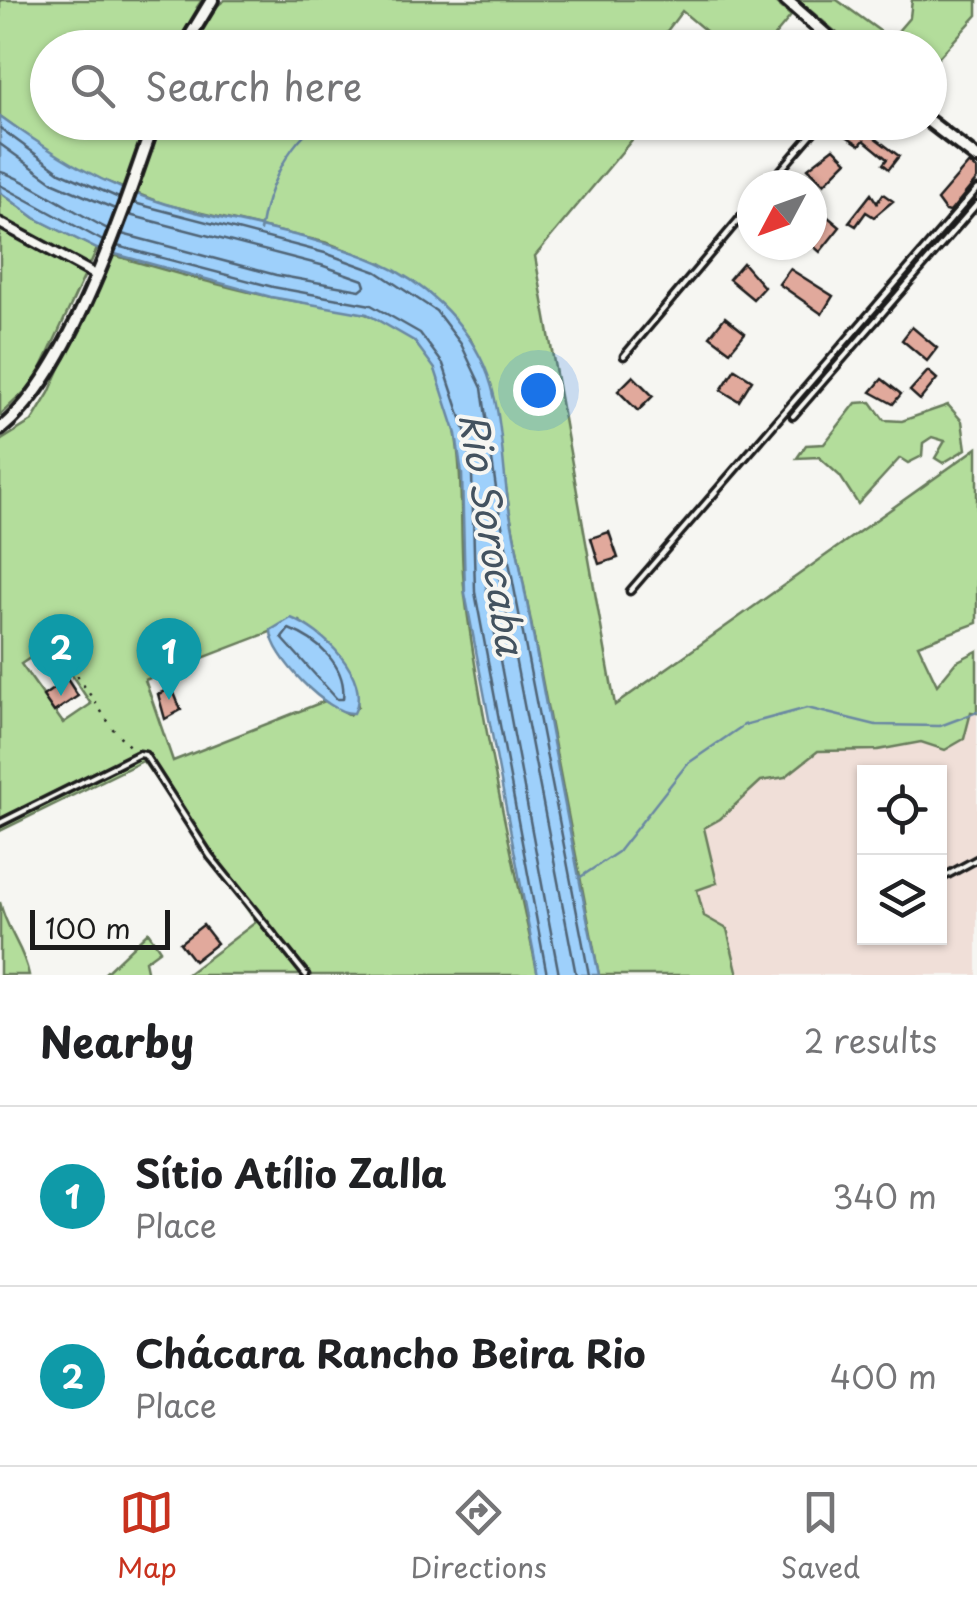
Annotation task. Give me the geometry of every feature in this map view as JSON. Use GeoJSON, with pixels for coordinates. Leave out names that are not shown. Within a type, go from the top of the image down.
{"type":"FeatureCollection","features":[{"type":"Feature","properties":{"kind":"street"},"geometry":{"type":"LineString","coordinates":[[194,30],[212,0]]}},
{"type":"Feature","properties":{"kind":"street"},"geometry":{"type":"LineString","coordinates":[[786,0],[820,30]]}},
{"type":"Feature","properties":{"kind":"street"},"geometry":{"type":"LineString","coordinates":[[947,135],[977,158]]}},
{"type":"Feature","properties":{"kind":"street"},"geometry":{"type":"LineString","coordinates":[[0,429],[44,384],[148,140]]}},
{"type":"Feature","properties":{"kind":"street"},"geometry":{"type":"LineString","coordinates":[[0,223],[96,269]]}},
{"type":"Feature","properties":{"kind":"lane"},"geometry":{"type":"LineString","coordinates":[[781,170],[807,140]]}},
{"type":"Feature","properties":{"kind":"lane"},"geometry":{"type":"LineString","coordinates":[[630,591],[977,189]]}},
{"type":"Feature","properties":{"kind":"lane"},"geometry":{"type":"LineString","coordinates":[[793,416],[977,204]]}},
{"type":"Feature","properties":{"kind":"lane"},"geometry":{"type":"LineString","coordinates":[[624,356],[737,222]]}},
{"type":"Feature","properties":{"kind":"lane"},"geometry":{"type":"LineString","coordinates":[[0,823],[138,754],[149,758],[210,856],[306,975]]}},
{"type":"Feature","properties":{"kind":"lane"},"geometry":{"type":"LineString","coordinates":[[947,875],[977,860]]}},
{"type":"Feature","properties":{"kind":"path"},"geometry":{"type":"LineString","coordinates":[[54,641],[113,730],[138,754]]}},
{"type":"Feature","properties":{"kind":"shaded area"},"geometry":{"type":"Polygon","coordinates":[[[971,711],[977,713],[977,975],[738,975],[727,929],[704,916],[697,890],[716,882],[704,828],[720,819],[761,780],[785,777],[818,751],[878,750],[921,742],[971,711]]]}},
{"type":"Feature","properties":{"kind":"green space"},"geometry":{"type":"Polygon","coordinates":[[[0,0],[202,0],[197,7],[207,13],[225,0],[773,0],[791,16],[779,30],[705,30],[682,11],[668,30],[30,30],[30,138],[0,116],[0,0]]]}},
{"type":"Feature","properties":{"kind":"green space"},"geometry":{"type":"Polygon","coordinates":[[[798,0],[837,0],[879,30],[833,30],[798,0]]]}},
{"type":"Feature","properties":{"kind":"green space"},"geometry":{"type":"Polygon","coordinates":[[[912,0],[977,0],[977,15],[947,48],[947,30],[899,30],[910,17],[912,0]]]}},
{"type":"Feature","properties":{"kind":"green space"},"geometry":{"type":"Polygon","coordinates":[[[33,140],[632,140],[535,256],[615,705],[977,448],[977,623],[918,645],[937,685],[956,662],[977,651],[977,713],[971,712],[964,739],[945,750],[921,742],[878,750],[818,751],[785,777],[761,781],[720,819],[704,828],[717,883],[697,890],[704,916],[727,929],[738,975],[599,975],[509,508],[491,384],[470,338],[381,263],[328,243],[164,204],[65,163],[33,140]]]}},
{"type":"Feature","properties":{"kind":"green space"},"geometry":{"type":"Polygon","coordinates":[[[0,192],[35,218],[97,249],[35,382],[0,415],[0,192]]]}},
{"type":"Feature","properties":{"kind":"green space"},"geometry":{"type":"Polygon","coordinates":[[[110,254],[251,292],[365,314],[399,329],[414,341],[434,366],[447,395],[455,428],[462,565],[479,690],[538,975],[186,975],[256,922],[143,761],[0,831],[0,441],[32,421],[49,393],[110,254]],[[299,621],[145,680],[173,761],[325,701],[350,715],[358,706],[350,677],[331,648],[299,621]],[[51,644],[21,664],[63,723],[91,704],[51,644]]]}},
{"type":"Feature","properties":{"kind":"green space"},"geometry":{"type":"Polygon","coordinates":[[[871,402],[884,420],[902,421],[948,405],[962,421],[966,449],[943,463],[935,458],[945,441],[932,437],[923,443],[922,456],[908,463],[900,458],[858,504],[840,476],[819,457],[797,458],[806,445],[824,444],[856,403],[871,402]]]}},
{"type":"Feature","properties":{"kind":"green space"},"geometry":{"type":"Polygon","coordinates":[[[0,902],[23,956],[29,975],[0,975],[0,902]]]}},
{"type":"Feature","properties":{"kind":"green space"},"geometry":{"type":"Polygon","coordinates":[[[148,932],[160,950],[145,961],[148,975],[103,975],[148,932]]]}},
{"type":"Feature","properties":{"kind":"water","name":"Rio Sorocaba"},"geometry":{"type":"Polygon","coordinates":[[[0,116],[30,140],[79,168],[143,197],[299,236],[378,262],[426,291],[465,332],[484,365],[499,419],[510,514],[599,975],[538,975],[465,593],[462,474],[456,434],[435,369],[414,341],[367,314],[271,297],[97,249],[35,218],[0,192],[0,116]]]}},
{"type":"Feature","properties":{"kind":"water"},"geometry":{"type":"Polygon","coordinates":[[[291,618],[316,633],[341,656],[356,685],[354,713],[330,705],[316,695],[280,654],[271,630],[291,618]]]}},
{"type":"Feature","properties":{"kind":"building"},"geometry":{"type":"Polygon","coordinates":[[[864,140],[878,140],[899,156],[889,169],[883,164],[887,159],[864,140]]]}},
{"type":"Feature","properties":{"kind":"building"},"geometry":{"type":"Polygon","coordinates":[[[834,148],[847,161],[827,181],[827,170],[808,168],[834,148]]]}},
{"type":"Feature","properties":{"kind":"building"},"geometry":{"type":"Polygon","coordinates":[[[969,163],[977,170],[977,179],[950,212],[945,211],[937,200],[969,163]]]}},
{"type":"Feature","properties":{"kind":"building"},"geometry":{"type":"Polygon","coordinates":[[[871,194],[877,203],[883,194],[893,201],[874,217],[866,212],[856,226],[849,222],[871,194]]]}},
{"type":"Feature","properties":{"kind":"building"},"geometry":{"type":"Polygon","coordinates":[[[827,218],[840,227],[827,243],[827,218]]]}},
{"type":"Feature","properties":{"kind":"building"},"geometry":{"type":"Polygon","coordinates":[[[743,263],[764,287],[753,299],[729,279],[743,263]]]}},
{"type":"Feature","properties":{"kind":"building"},"geometry":{"type":"Polygon","coordinates":[[[790,269],[833,296],[822,314],[779,284],[790,269]]]}},
{"type":"Feature","properties":{"kind":"building"},"geometry":{"type":"Polygon","coordinates":[[[725,317],[745,333],[730,351],[710,336],[725,317]]]}},
{"type":"Feature","properties":{"kind":"building"},"geometry":{"type":"Polygon","coordinates":[[[912,327],[937,348],[927,361],[902,340],[912,327]]]}},
{"type":"Feature","properties":{"kind":"building"},"geometry":{"type":"Polygon","coordinates":[[[735,369],[752,380],[739,401],[721,390],[735,369]]]}},
{"type":"Feature","properties":{"kind":"building"},"geometry":{"type":"Polygon","coordinates":[[[928,371],[937,379],[920,400],[910,391],[928,371]]]}},
{"type":"Feature","properties":{"kind":"building"},"geometry":{"type":"Polygon","coordinates":[[[633,376],[653,396],[638,411],[618,391],[633,376]]]}},
{"type":"Feature","properties":{"kind":"building"},"geometry":{"type":"Polygon","coordinates":[[[882,379],[901,394],[893,404],[871,392],[882,379]]]}},
{"type":"Feature","properties":{"kind":"building"},"geometry":{"type":"Polygon","coordinates":[[[609,532],[618,558],[599,564],[591,538],[609,532]]]}},
{"type":"Feature","properties":{"kind":"building"},"geometry":{"type":"Polygon","coordinates":[[[67,679],[78,696],[54,712],[43,696],[67,679]]]}},
{"type":"Feature","properties":{"kind":"building"},"geometry":{"type":"Polygon","coordinates":[[[172,688],[181,710],[165,719],[158,694],[172,688]]]}},
{"type":"Feature","properties":{"kind":"building"},"geometry":{"type":"Polygon","coordinates":[[[203,925],[217,943],[194,961],[180,943],[203,925]]]}},
{"type":"Feature","properties":{"kind":"waterway"},"geometry":{"type":"LineString","coordinates":[[260,231],[280,170],[300,140]]}},
{"type":"Feature","properties":{"kind":"waterway"},"geometry":{"type":"LineString","coordinates":[[579,878],[618,852],[687,764],[744,725],[807,708],[876,725],[940,726],[977,712]]}},
{"type":"Feature","properties":{"kind":"place","name":"Chácara Rancho Beira Rio"},"geometry":{"type":"Point","coordinates":[61,696]}},
{"type":"Feature","properties":{"kind":"place","name":"Sítio Atílio Zalla"},"geometry":{"type":"Point","coordinates":[169,700]}}]}
